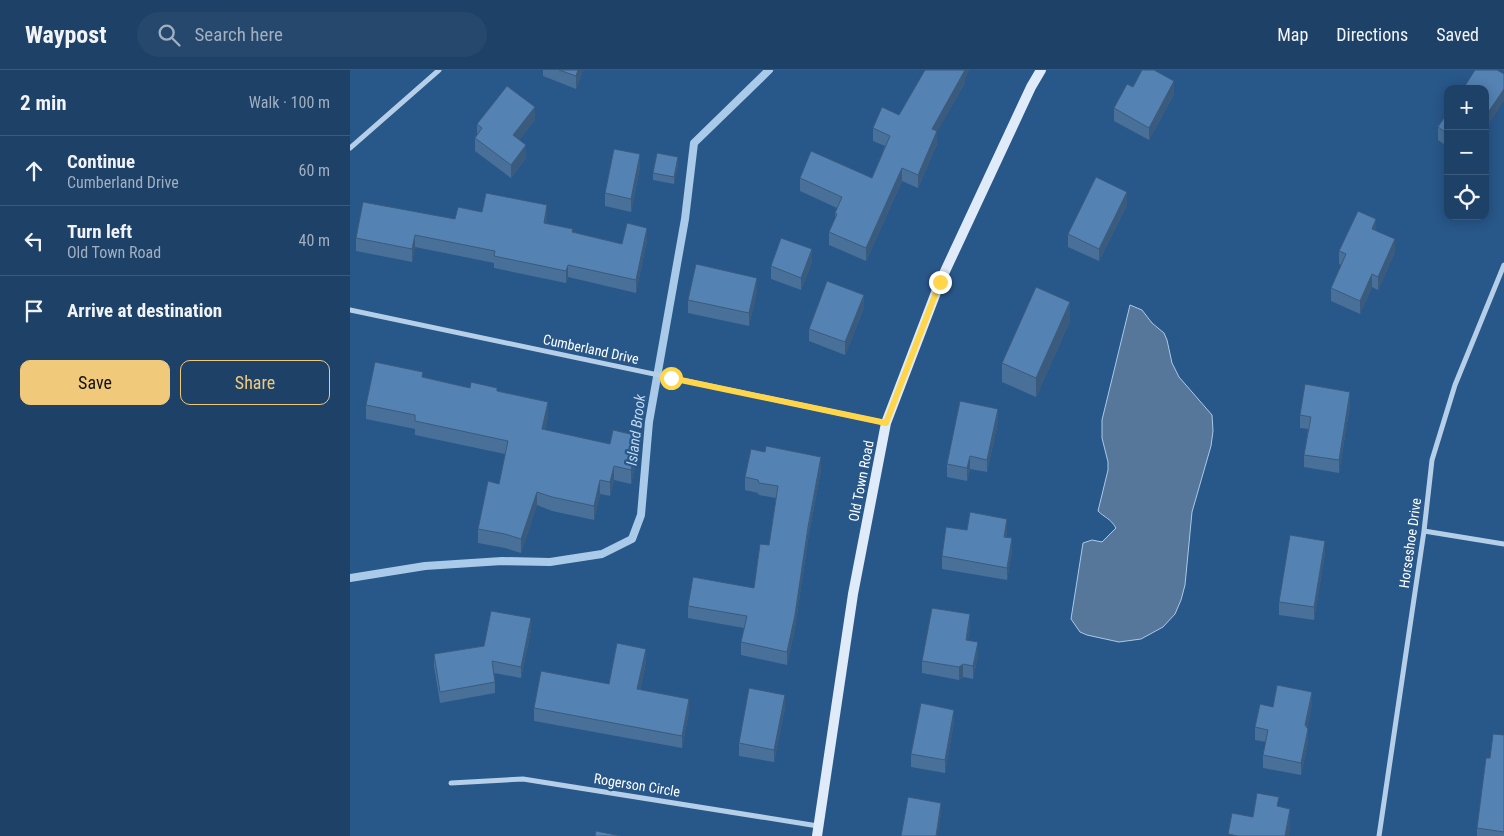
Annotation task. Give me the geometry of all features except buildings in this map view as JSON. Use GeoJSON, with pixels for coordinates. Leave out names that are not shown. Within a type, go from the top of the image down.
{"type":"FeatureCollection","features":[{"type":"Feature","properties":{"kind":"main road","name":"Old Town Road"},"geometry":{"type":"LineString","coordinates":[[818,831],[853,594],[886,423],[940,282],[1041,70]]}},
{"type":"Feature","properties":{"kind":"street"},"geometry":{"type":"LineString","coordinates":[[350,148],[439,70]]}},
{"type":"Feature","properties":{"kind":"street","name":"Horseshoe Drive"},"geometry":{"type":"LineString","coordinates":[[1379,836],[1424,531],[1432,460],[1455,384],[1504,265]]}},
{"type":"Feature","properties":{"kind":"street","name":"Cumberland Drive"},"geometry":{"type":"LineString","coordinates":[[350,310],[886,423]]}},
{"type":"Feature","properties":{"kind":"street"},"geometry":{"type":"LineString","coordinates":[[1424,531],[1504,544]]}},
{"type":"Feature","properties":{"kind":"street","name":"Rogerson Circle"},"geometry":{"type":"LineString","coordinates":[[451,783],[523,778],[818,831]]}},
{"type":"Feature","properties":{"kind":"water"},"geometry":{"type":"Polygon","coordinates":[[[1130,305],[1142,310],[1152,323],[1164,333],[1172,363],[1179,377],[1212,415],[1213,431],[1211,446],[1192,512],[1185,585],[1175,614],[1163,627],[1141,639],[1119,642],[1080,632],[1071,619],[1083,543],[1092,540],[1102,542],[1116,528],[1110,520],[1098,511],[1108,470],[1102,438],[1102,420],[1130,305]]]}},
{"type":"Feature","properties":{"kind":"waterway","name":"Island Brook"},"geometry":{"type":"LineString","coordinates":[[350,578],[425,566],[502,561],[550,562],[602,554],[632,539],[641,515],[649,422],[685,219],[694,143],[769,70]]}},
{"type":"Feature","properties":{"kind":"route"},"geometry":{"type":"LineString","coordinates":[[671,378],[886,423],[940,282]]}}]}
